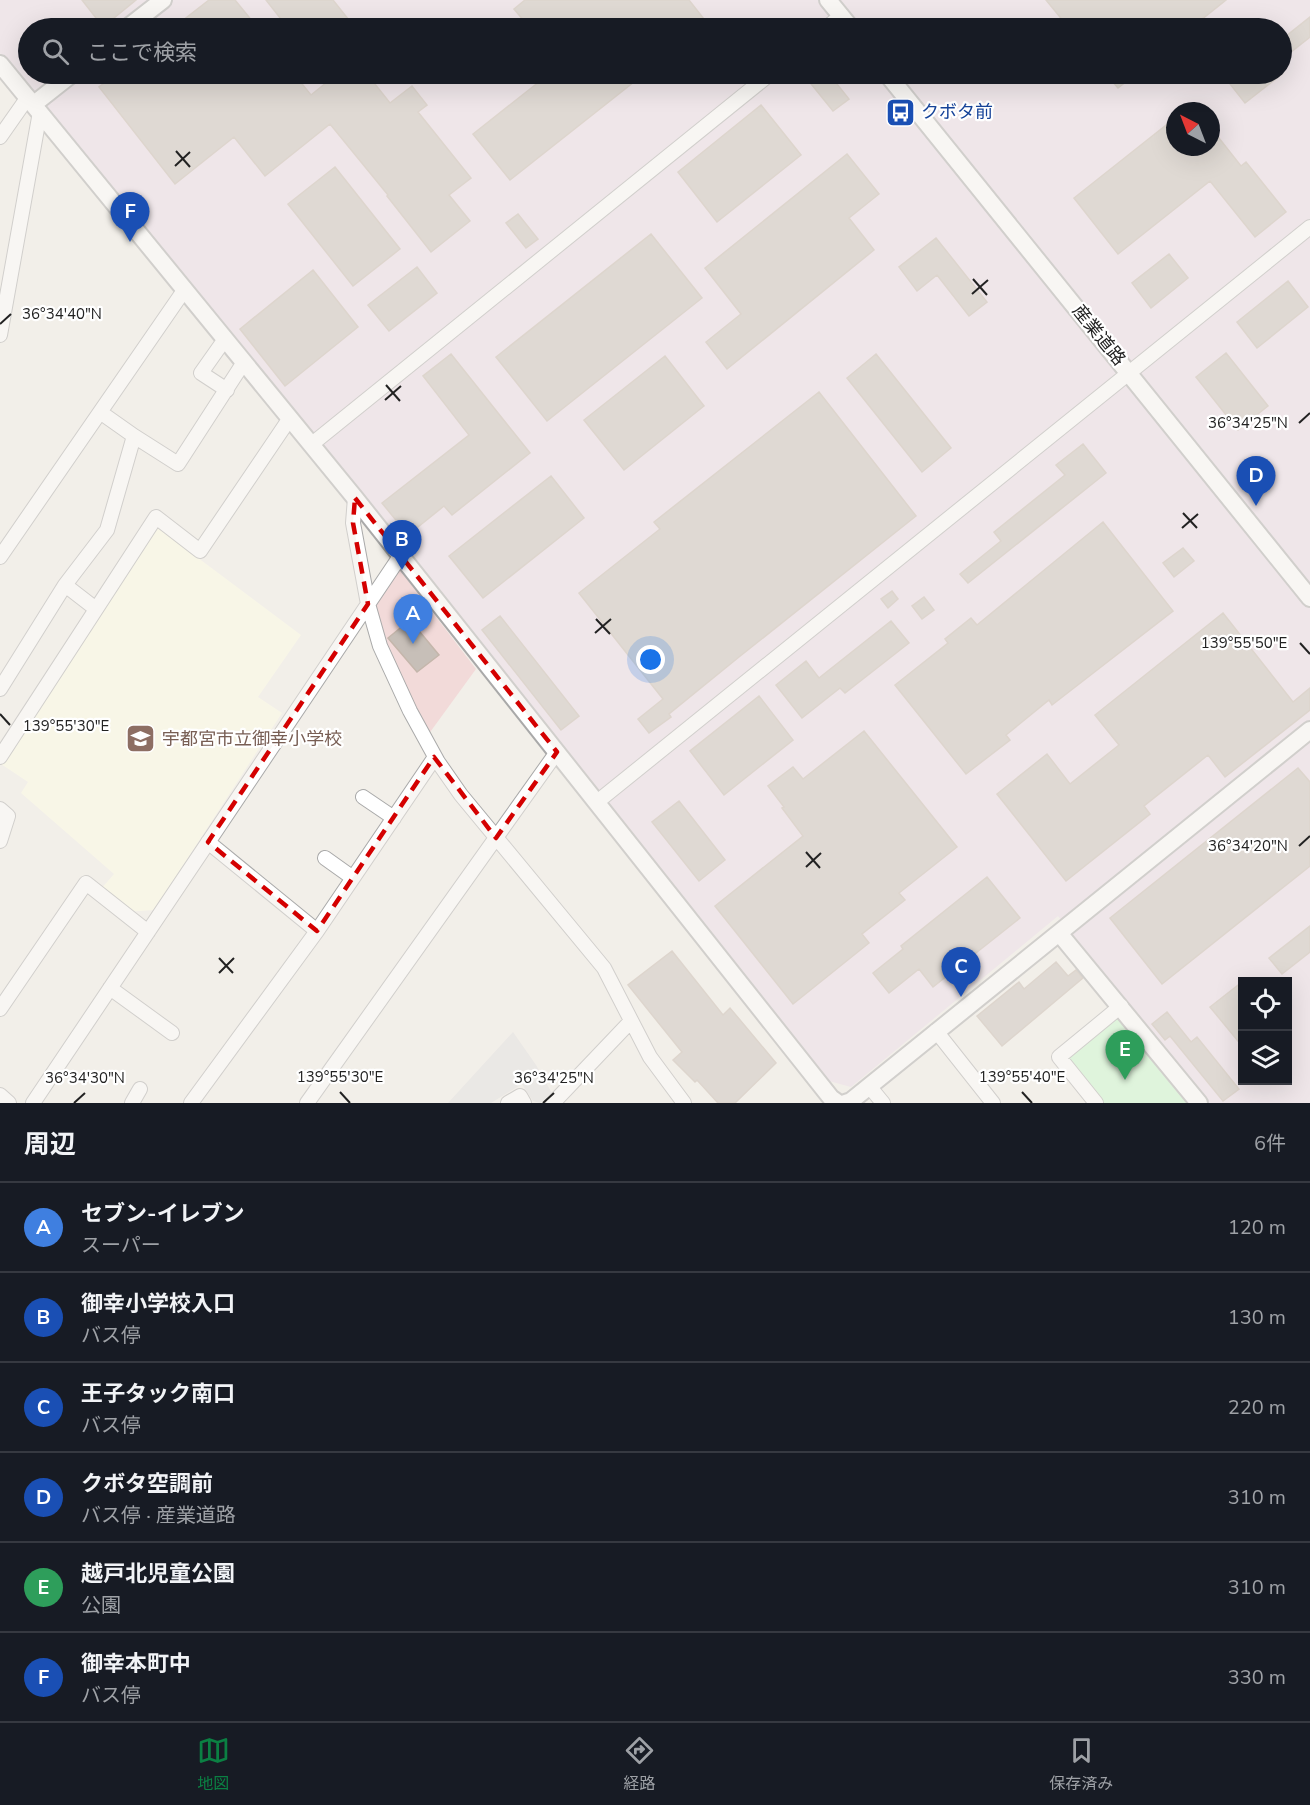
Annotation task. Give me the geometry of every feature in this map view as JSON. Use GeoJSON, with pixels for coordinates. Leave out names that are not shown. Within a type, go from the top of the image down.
{"type":"FeatureCollection","features":[{"type":"Feature","properties":{"kind":"street"},"geometry":{"type":"LineString","coordinates":[[140,18],[163,0]]}},
{"type":"Feature","properties":{"kind":"street"},"geometry":{"type":"LineString","coordinates":[[828,0],[843,18]]}},
{"type":"Feature","properties":{"kind":"street"},"geometry":{"type":"LineString","coordinates":[[0,64],[356,498],[831,1098],[838,1103]]}},
{"type":"Feature","properties":{"kind":"street"},"geometry":{"type":"LineString","coordinates":[[0,137],[34,104],[59,84]]}},
{"type":"Feature","properties":{"kind":"street"},"geometry":{"type":"LineString","coordinates":[[312,444],[758,84]]}},
{"type":"Feature","properties":{"kind":"street","name":"産業道路"},"geometry":{"type":"LineString","coordinates":[[895,84],[1310,598]]}},
{"type":"Feature","properties":{"kind":"street"},"geometry":{"type":"LineString","coordinates":[[0,335],[11,273],[34,104]]}},
{"type":"Feature","properties":{"kind":"street"},"geometry":{"type":"LineString","coordinates":[[597,802],[1310,227]]}},
{"type":"Feature","properties":{"kind":"street"},"geometry":{"type":"LineString","coordinates":[[0,288],[11,273]]}},
{"type":"Feature","properties":{"kind":"street"},"geometry":{"type":"LineString","coordinates":[[0,557],[185,289]]}},
{"type":"Feature","properties":{"kind":"street"},"geometry":{"type":"LineString","coordinates":[[225,339],[201,373],[227,390]]}},
{"type":"Feature","properties":{"kind":"street"},"geometry":{"type":"LineString","coordinates":[[100,412],[178,464],[244,362]]}},
{"type":"Feature","properties":{"kind":"street"},"geometry":{"type":"LineString","coordinates":[[0,758],[156,517],[200,551],[290,418]]}},
{"type":"Feature","properties":{"kind":"street"},"geometry":{"type":"LineString","coordinates":[[0,688],[65,585],[107,530],[134,436]]}},
{"type":"Feature","properties":{"kind":"street"},"geometry":{"type":"LineString","coordinates":[[356,498],[353,523],[368,604],[380,646],[410,711],[435,757],[461,795],[604,968],[650,1057],[684,1103]]}},
{"type":"Feature","properties":{"kind":"street"},"geometry":{"type":"LineString","coordinates":[[33,1103],[401,555]]}},
{"type":"Feature","properties":{"kind":"street"},"geometry":{"type":"LineString","coordinates":[[65,585],[96,609]]}},
{"type":"Feature","properties":{"kind":"street"},"geometry":{"type":"LineString","coordinates":[[845,1103],[851,1101],[1310,730]]}},
{"type":"Feature","properties":{"kind":"street"},"geometry":{"type":"LineString","coordinates":[[308,1103],[557,752]]}},
{"type":"Feature","properties":{"kind":"street"},"geometry":{"type":"LineString","coordinates":[[191,1103],[317,931],[435,757]]}},
{"type":"Feature","properties":{"kind":"street"},"geometry":{"type":"LineString","coordinates":[[363,797],[394,818]]}},
{"type":"Feature","properties":{"kind":"street"},"geometry":{"type":"LineString","coordinates":[[0,809],[8,816],[0,841]]}},
{"type":"Feature","properties":{"kind":"street"},"geometry":{"type":"LineString","coordinates":[[208,842],[317,931]]}},
{"type":"Feature","properties":{"kind":"street"},"geometry":{"type":"LineString","coordinates":[[325,858],[353,878]]}},
{"type":"Feature","properties":{"kind":"street"},"geometry":{"type":"LineString","coordinates":[[0,1009],[86,884],[148,932]]}},
{"type":"Feature","properties":{"kind":"street"},"geometry":{"type":"LineString","coordinates":[[1059,933],[1199,1103]]}},
{"type":"Feature","properties":{"kind":"street"},"geometry":{"type":"LineString","coordinates":[[110,988],[172,1033]]}},
{"type":"Feature","properties":{"kind":"street"},"geometry":{"type":"LineString","coordinates":[[1096,1103],[1059,1057],[1121,1006]]}},
{"type":"Feature","properties":{"kind":"street"},"geometry":{"type":"LineString","coordinates":[[553,1103],[631,1020]]}},
{"type":"Feature","properties":{"kind":"street"},"geometry":{"type":"LineString","coordinates":[[936,1031],[993,1103]]}},
{"type":"Feature","properties":{"kind":"street"},"geometry":{"type":"LineString","coordinates":[[869,1086],[883,1103]]}},
{"type":"Feature","properties":{"kind":"street"},"geometry":{"type":"LineString","coordinates":[[132,1103],[141,1089]]}},
{"type":"Feature","properties":{"kind":"street"},"geometry":{"type":"LineString","coordinates":[[0,1095],[9,1103]]}},
{"type":"Feature","properties":{"kind":"street"},"geometry":{"type":"LineString","coordinates":[[508,1103],[520,1096],[524,1103]]}},
{"type":"Feature","properties":{"kind":"highlighted area"},"geometry":{"type":"Polygon","coordinates":[[[355,498],[557,752],[496,838],[434,757],[317,931],[208,842],[368,604],[353,523],[355,498]]]}},
{"type":"Feature","properties":{"kind":"shaded area"},"geometry":{"type":"Polygon","coordinates":[[[0,0],[1310,0],[1310,1103],[1209,1103],[1058,916],[851,1087],[829,1081],[25,84],[1292,84],[1292,18],[18,18],[18,75],[0,53],[0,0]]]}},
{"type":"Feature","properties":{"kind":"shaded area","name":"宇都宮市立御幸小学校"},"geometry":{"type":"Polygon","coordinates":[[[154,525],[301,635],[258,697],[282,713],[154,910],[126,912],[101,889],[114,874],[21,793],[28,782],[1,764],[154,525]]]}},
{"type":"Feature","properties":{"kind":"shaded area"},"geometry":{"type":"Polygon","coordinates":[[[397,566],[476,669],[428,735],[384,643],[374,605],[397,566]]]}},
{"type":"Feature","properties":{"kind":"shaded area"},"geometry":{"type":"Polygon","coordinates":[[[513,1032],[553,1095],[540,1103],[533,1101],[522,1084],[491,1103],[448,1103],[513,1032]]]}},
{"type":"Feature","properties":{"kind":"green space"},"geometry":{"type":"Polygon","coordinates":[[[1117,1014],[1189,1103],[1099,1103],[1062,1058],[1117,1014]]]}},
{"type":"Feature","properties":{"kind":"building"},"geometry":{"type":"Polygon","coordinates":[[[82,0],[136,0],[114,18],[96,18],[82,0]]]}},
{"type":"Feature","properties":{"kind":"building"},"geometry":{"type":"Polygon","coordinates":[[[209,0],[235,0],[250,18],[186,18],[209,0]]]}},
{"type":"Feature","properties":{"kind":"building"},"geometry":{"type":"Polygon","coordinates":[[[266,0],[333,0],[347,18],[280,18],[266,0]]]}},
{"type":"Feature","properties":{"kind":"building"},"geometry":{"type":"Polygon","coordinates":[[[525,0],[689,0],[703,18],[522,18],[514,9],[525,0]]]}},
{"type":"Feature","properties":{"kind":"building"},"geometry":{"type":"Polygon","coordinates":[[[1046,0],[1226,0],[1204,18],[1061,18],[1046,0]]]}},
{"type":"Feature","properties":{"kind":"building"},"geometry":{"type":"Polygon","coordinates":[[[1310,17],[1310,37],[1292,51],[1292,31],[1310,17]]]}},
{"type":"Feature","properties":{"kind":"building"},"geometry":{"type":"Polygon","coordinates":[[[103,84],[302,84],[311,95],[325,84],[375,84],[390,103],[412,86],[427,105],[418,112],[471,178],[449,195],[470,221],[431,252],[330,124],[265,176],[234,137],[175,184],[99,87],[103,84]]]}},
{"type":"Feature","properties":{"kind":"building"},"geometry":{"type":"Polygon","coordinates":[[[536,84],[631,84],[510,180],[473,134],[536,84]]]}},
{"type":"Feature","properties":{"kind":"building"},"geometry":{"type":"Polygon","coordinates":[[[811,84],[837,84],[849,99],[833,111],[811,84]]]}},
{"type":"Feature","properties":{"kind":"building"},"geometry":{"type":"Polygon","coordinates":[[[1230,84],[1269,84],[1245,103],[1230,84]]]}},
{"type":"Feature","properties":{"kind":"building"},"geometry":{"type":"Polygon","coordinates":[[[761,105],[801,155],[717,222],[678,172],[761,105]]]}},
{"type":"Feature","properties":{"kind":"building"},"geometry":{"type":"Polygon","coordinates":[[[1166,125],[1166,156],[1220,156],[1220,139],[1241,166],[1246,162],[1286,212],[1255,237],[1210,181],[1118,254],[1074,198],[1166,125]]]}},
{"type":"Feature","properties":{"kind":"building"},"geometry":{"type":"Polygon","coordinates":[[[847,154],[879,194],[849,218],[874,250],[727,369],[706,342],[741,314],[705,268],[847,154]]]}},
{"type":"Feature","properties":{"kind":"building"},"geometry":{"type":"Polygon","coordinates":[[[335,167],[400,249],[353,286],[288,204],[335,167]]]}},
{"type":"Feature","properties":{"kind":"building"},"geometry":{"type":"Polygon","coordinates":[[[518,214],[538,239],[526,248],[506,223],[518,214]]]}},
{"type":"Feature","properties":{"kind":"building"},"geometry":{"type":"Polygon","coordinates":[[[651,234],[702,298],[547,421],[496,357],[651,234]]]}},
{"type":"Feature","properties":{"kind":"building"},"geometry":{"type":"Polygon","coordinates":[[[936,238],[987,302],[969,316],[937,275],[917,291],[899,267],[936,238]]]}},
{"type":"Feature","properties":{"kind":"building"},"geometry":{"type":"Polygon","coordinates":[[[1169,254],[1188,278],[1151,308],[1132,283],[1169,254]]]}},
{"type":"Feature","properties":{"kind":"building"},"geometry":{"type":"Polygon","coordinates":[[[417,267],[437,293],[389,331],[368,305],[417,267]]]}},
{"type":"Feature","properties":{"kind":"building"},"geometry":{"type":"Polygon","coordinates":[[[313,270],[358,327],[285,386],[240,329],[313,270]]]}},
{"type":"Feature","properties":{"kind":"building"},"geometry":{"type":"Polygon","coordinates":[[[1288,281],[1308,307],[1257,348],[1237,322],[1288,281]]]}},
{"type":"Feature","properties":{"kind":"building"},"geometry":{"type":"Polygon","coordinates":[[[1226,353],[1268,406],[1238,430],[1196,377],[1226,353]]]}},
{"type":"Feature","properties":{"kind":"building"},"geometry":{"type":"Polygon","coordinates":[[[451,354],[530,453],[452,515],[444,506],[408,535],[382,503],[469,435],[423,376],[451,354]]]}},
{"type":"Feature","properties":{"kind":"building"},"geometry":{"type":"Polygon","coordinates":[[[876,354],[951,448],[922,472],[847,378],[876,354]]]}},
{"type":"Feature","properties":{"kind":"building"},"geometry":{"type":"Polygon","coordinates":[[[665,356],[704,406],[624,470],[584,420],[665,356]]]}},
{"type":"Feature","properties":{"kind":"building"},"geometry":{"type":"Polygon","coordinates":[[[819,392],[916,516],[739,657],[669,714],[671,717],[649,733],[638,719],[663,699],[579,593],[660,529],[654,522],[819,392]]]}},
{"type":"Feature","properties":{"kind":"building"},"geometry":{"type":"Polygon","coordinates":[[[1083,444],[1106,473],[968,583],[960,574],[1001,541],[994,532],[1065,475],[1056,465],[1083,444]]]}},
{"type":"Feature","properties":{"kind":"building"},"geometry":{"type":"Polygon","coordinates":[[[551,476],[584,518],[483,598],[449,556],[551,476]]]}},
{"type":"Feature","properties":{"kind":"building"},"geometry":{"type":"Polygon","coordinates":[[[1103,522],[1173,611],[1052,705],[1049,700],[1006,735],[1010,740],[966,774],[895,685],[948,643],[945,639],[971,618],[977,625],[1103,522]]]}},
{"type":"Feature","properties":{"kind":"building"},"geometry":{"type":"Polygon","coordinates":[[[1183,548],[1194,561],[1174,577],[1163,563],[1183,548]]]}},
{"type":"Feature","properties":{"kind":"building"},"geometry":{"type":"Polygon","coordinates":[[[892,591],[898,599],[888,608],[881,599],[892,591]]]}},
{"type":"Feature","properties":{"kind":"building"},"geometry":{"type":"Polygon","coordinates":[[[924,597],[934,610],[922,619],[912,606],[924,597]]]}},
{"type":"Feature","properties":{"kind":"building"},"geometry":{"type":"Polygon","coordinates":[[[1223,613],[1293,702],[1310,688],[1310,710],[1225,777],[1208,755],[1144,806],[1150,814],[1066,881],[997,794],[1047,754],[1070,784],[1119,745],[1095,715],[1223,613]]]}},
{"type":"Feature","properties":{"kind":"building"},"geometry":{"type":"Polygon","coordinates":[[[500,616],[579,716],[561,730],[482,630],[500,616]]]}},
{"type":"Feature","properties":{"kind":"building"},"geometry":{"type":"Polygon","coordinates":[[[410,620],[439,655],[417,672],[388,638],[410,620]]]}},
{"type":"Feature","properties":{"kind":"building"},"geometry":{"type":"Polygon","coordinates":[[[891,621],[909,643],[845,693],[840,688],[802,718],[776,685],[806,661],[819,678],[891,621]]]}},
{"type":"Feature","properties":{"kind":"building"},"geometry":{"type":"Polygon","coordinates":[[[759,696],[793,740],[724,795],[690,751],[759,696]]]}},
{"type":"Feature","properties":{"kind":"building"},"geometry":{"type":"Polygon","coordinates":[[[864,731],[957,847],[899,893],[905,900],[862,934],[869,943],[793,1004],[715,906],[803,836],[768,786],[793,767],[803,779],[864,731]]]}},
{"type":"Feature","properties":{"kind":"building"},"geometry":{"type":"Polygon","coordinates":[[[1298,768],[1310,782],[1310,866],[1162,984],[1110,918],[1298,768]]]}},
{"type":"Feature","properties":{"kind":"building"},"geometry":{"type":"Polygon","coordinates":[[[679,801],[725,860],[699,881],[652,822],[679,801]]]}},
{"type":"Feature","properties":{"kind":"building"},"geometry":{"type":"Polygon","coordinates":[[[987,877],[1020,918],[933,987],[919,969],[889,993],[873,973],[903,949],[901,946],[987,877]]]}},
{"type":"Feature","properties":{"kind":"building"},"geometry":{"type":"Polygon","coordinates":[[[1310,926],[1310,952],[1282,974],[1269,958],[1310,926]]]}},
{"type":"Feature","properties":{"kind":"building"},"geometry":{"type":"Polygon","coordinates":[[[672,951],[723,1015],[730,1008],[776,1063],[735,1103],[718,1103],[697,1080],[695,1082],[673,1060],[682,1052],[628,985],[672,951]]]}},
{"type":"Feature","properties":{"kind":"building"},"geometry":{"type":"Polygon","coordinates":[[[1056,962],[1068,976],[1076,970],[1083,978],[1002,1046],[977,1016],[1019,982],[1024,989],[1056,962]]]}},
{"type":"Feature","properties":{"kind":"building"},"geometry":{"type":"Polygon","coordinates":[[[1238,985],[1238,1041],[1210,1007],[1238,985]]]}},
{"type":"Feature","properties":{"kind":"building"},"geometry":{"type":"Polygon","coordinates":[[[1167,1012],[1191,1042],[1197,1037],[1239,1089],[1223,1101],[1170,1036],[1165,1040],[1152,1024],[1167,1012]]]}},
{"type":"Feature","properties":{"kind":"place","name":"クボタ前"},"geometry":{"type":"Point","coordinates":[900,112]}},
{"type":"Feature","properties":{"kind":"place","name":"御幸本町中"},"geometry":{"type":"Point","coordinates":[130,242]}},
{"type":"Feature","properties":{"kind":"place","name":"クボタ空調前"},"geometry":{"type":"Point","coordinates":[1256,506]}},
{"type":"Feature","properties":{"kind":"place","name":"御幸小学校入口"},"geometry":{"type":"Point","coordinates":[402,570]}},
{"type":"Feature","properties":{"kind":"place","name":"セブン-イレブン"},"geometry":{"type":"Point","coordinates":[413,644]}},
{"type":"Feature","properties":{"kind":"place","name":"宇都宮市立御幸小学校"},"geometry":{"type":"Point","coordinates":[141,739]}},
{"type":"Feature","properties":{"kind":"place","name":"王子タック南口"},"geometry":{"type":"Point","coordinates":[961,997]}},
{"type":"Feature","properties":{"kind":"place","name":"越戸北児童公園"},"geometry":{"type":"Point","coordinates":[1125,1080]}}]}
